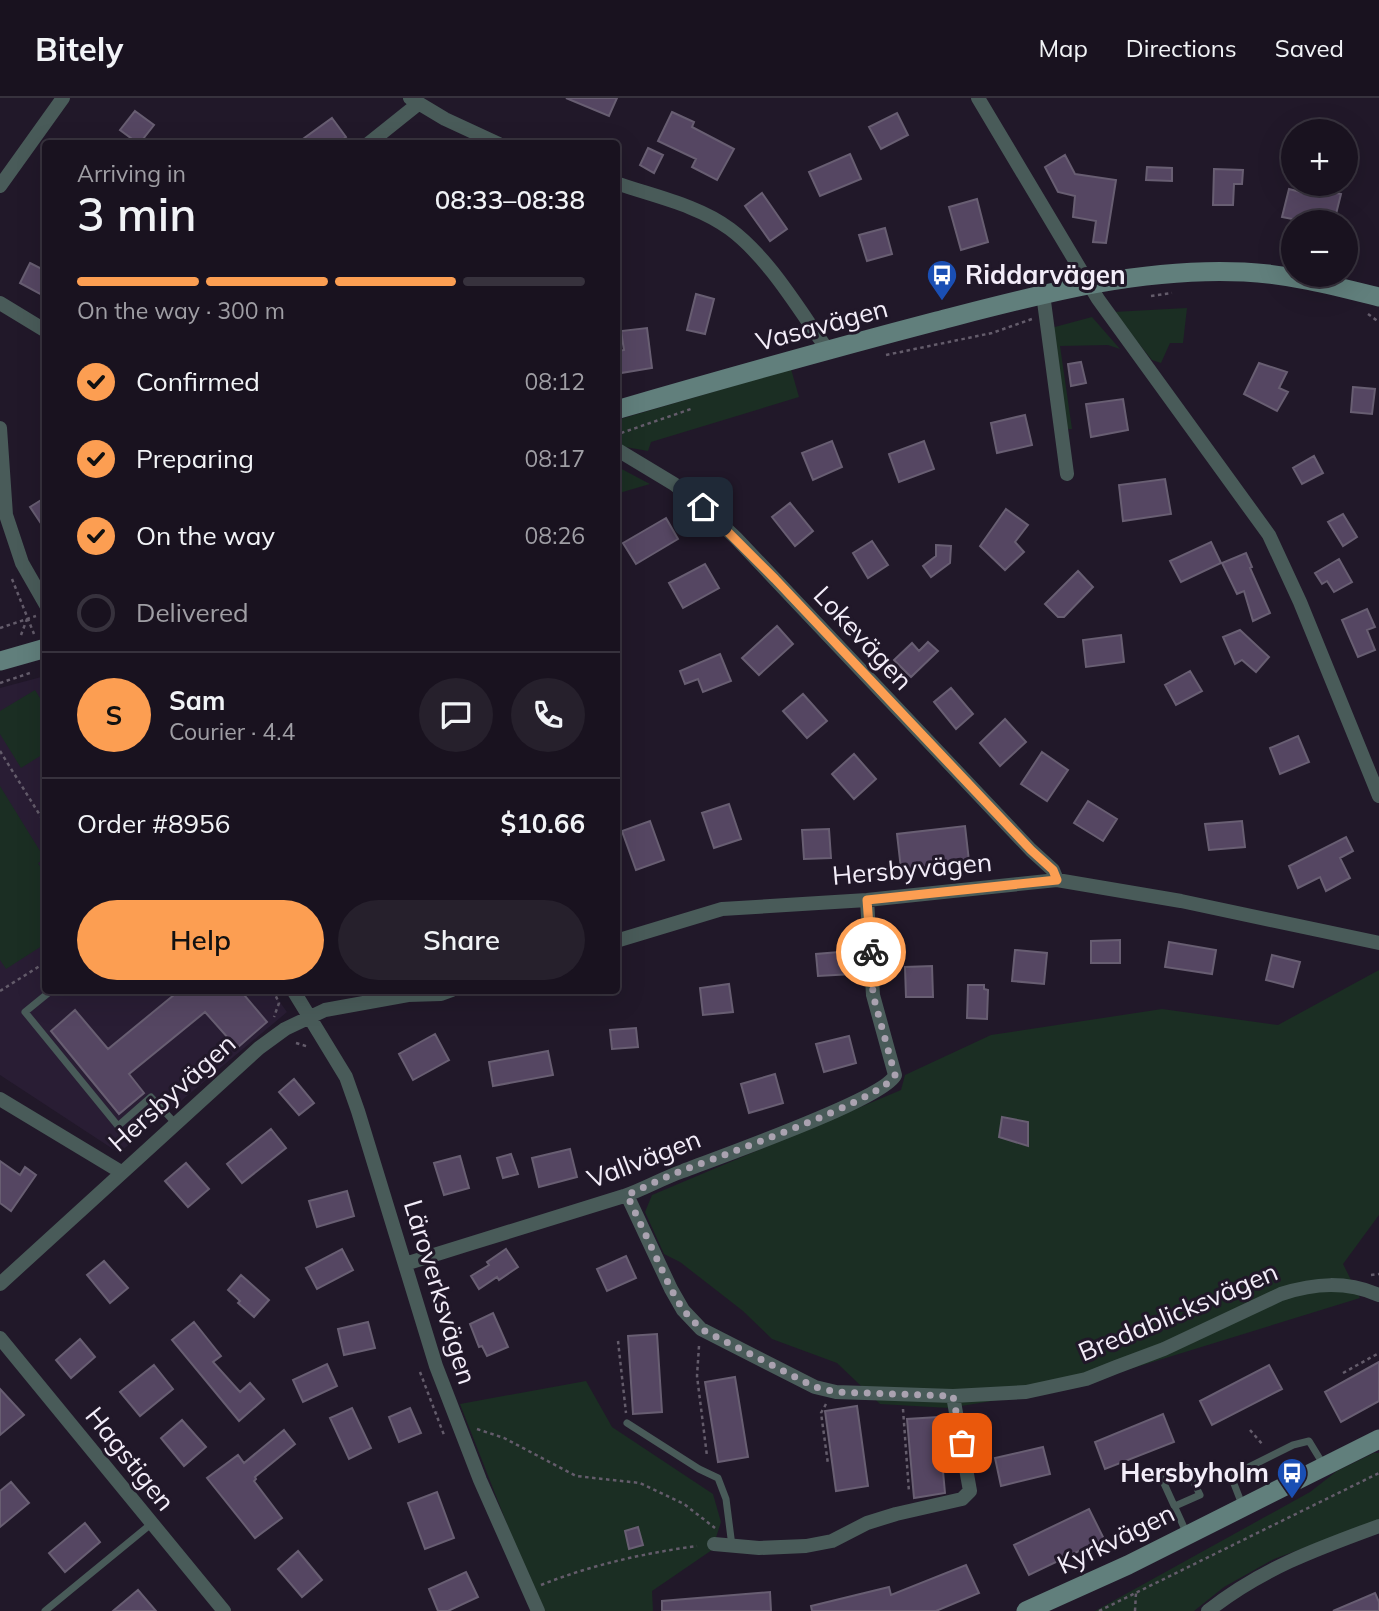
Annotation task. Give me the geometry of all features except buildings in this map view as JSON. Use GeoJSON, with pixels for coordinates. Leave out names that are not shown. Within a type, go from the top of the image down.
{"type":"FeatureCollection","features":[{"type":"Feature","properties":{"kind":"street"},"geometry":{"type":"LineString","coordinates":[[0,186],[63,98]]}},
{"type":"Feature","properties":{"kind":"street"},"geometry":{"type":"LineString","coordinates":[[978,98],[1088,284],[1269,535],[1300,602],[1379,796]]}},
{"type":"Feature","properties":{"kind":"street"},"geometry":{"type":"LineString","coordinates":[[372,140],[414,101],[490,140]]}},
{"type":"Feature","properties":{"kind":"street"},"geometry":{"type":"LineString","coordinates":[[620,184],[690,208],[729,228],[758,255],[827,349]]}},
{"type":"Feature","properties":{"kind":"street","name":"Vasavägen"},"geometry":{"type":"LineString","coordinates":[[620,409],[827,349],[1044,303],[1088,284],[1151,275],[1245,272],[1304,280],[1379,297]]}},
{"type":"Feature","properties":{"kind":"street"},"geometry":{"type":"LineString","coordinates":[[0,303],[42,329]]}},
{"type":"Feature","properties":{"kind":"street"},"geometry":{"type":"LineString","coordinates":[[1044,303],[1067,474]]}},
{"type":"Feature","properties":{"kind":"street"},"geometry":{"type":"LineString","coordinates":[[0,428],[6,515],[22,563],[42,598]]}},
{"type":"Feature","properties":{"kind":"street","name":"Lokevägen"},"geometry":{"type":"LineString","coordinates":[[620,451],[674,484],[736,538],[1022,840],[1047,863],[1057,880]]}},
{"type":"Feature","properties":{"kind":"street"},"geometry":{"type":"LineString","coordinates":[[0,661],[42,649]]}},
{"type":"Feature","properties":{"kind":"street","name":"Hersbyvägen"},"geometry":{"type":"LineString","coordinates":[[620,940],[722,909],[867,900],[1057,880],[1181,901],[1379,943]]}},
{"type":"Feature","properties":{"kind":"street","name":"Vallvägen"},"geometry":{"type":"LineString","coordinates":[[405,1264],[627,1195],[679,1172],[801,1126],[867,1096],[893,1080],[895,1075],[873,995],[867,900]]}},
{"type":"Feature","properties":{"kind":"street","name":"Läroverksvägen"},"geometry":{"type":"LineString","coordinates":[[296,994],[346,1077],[436,1366],[456,1421],[538,1611]]}},
{"type":"Feature","properties":{"kind":"street","name":"Hersbyvägen"},"geometry":{"type":"LineString","coordinates":[[0,1284],[175,1123],[259,1048],[285,1029],[326,1010],[403,994]]}},
{"type":"Feature","properties":{"kind":"street"},"geometry":{"type":"LineString","coordinates":[[0,1098],[121,1172]]}},
{"type":"Feature","properties":{"kind":"street","name":"Bredablicksvägen"},"geometry":{"type":"LineString","coordinates":[[627,1195],[671,1289],[683,1310],[701,1329],[815,1387],[832,1391],[953,1396],[1026,1392],[1086,1378],[1164,1349],[1301,1287],[1348,1285],[1379,1295]]}},
{"type":"Feature","properties":{"kind":"street","name":"Hagstigen"},"geometry":{"type":"LineString","coordinates":[[0,1338],[224,1611]]}},
{"type":"Feature","properties":{"kind":"street"},"geometry":{"type":"LineString","coordinates":[[724,1545],[806,1546],[832,1541],[867,1523],[962,1499],[970,1491],[953,1396]]}},
{"type":"Feature","properties":{"kind":"street","name":"Kyrkvägen"},"geometry":{"type":"LineString","coordinates":[[1026,1611],[1325,1468],[1379,1439]]}},
{"type":"Feature","properties":{"kind":"street"},"geometry":{"type":"LineString","coordinates":[[1208,1611],[1231,1593],[1279,1564],[1379,1526]]}},
{"type":"Feature","properties":{"kind":"lane"},"geometry":{"type":"LineString","coordinates":[[47,994],[25,1012],[118,1126],[151,1097],[175,1123]]}},
{"type":"Feature","properties":{"kind":"lane"},"geometry":{"type":"LineString","coordinates":[[627,1423],[699,1469],[718,1478],[726,1499],[724,1545]]}},
{"type":"Feature","properties":{"kind":"lane"},"geometry":{"type":"LineString","coordinates":[[1244,1507],[1231,1476],[1281,1451],[1310,1441],[1325,1468]]}},
{"type":"Feature","properties":{"kind":"lane"},"geometry":{"type":"LineString","coordinates":[[1175,1506],[1200,1495],[1187,1468]]}},
{"type":"Feature","properties":{"kind":"lane"},"geometry":{"type":"LineString","coordinates":[[1163,1479],[1187,1535]]}},
{"type":"Feature","properties":{"kind":"lane"},"geometry":{"type":"LineString","coordinates":[[45,1611],[151,1524]]}},
{"type":"Feature","properties":{"kind":"path"},"geometry":{"type":"LineString","coordinates":[[1145,296],[1181,292]]}},
{"type":"Feature","properties":{"kind":"path"},"geometry":{"type":"LineString","coordinates":[[883,356],[992,333],[1044,303]]}},
{"type":"Feature","properties":{"kind":"path"},"geometry":{"type":"LineString","coordinates":[[1359,310],[1379,322]]}},
{"type":"Feature","properties":{"kind":"path"},"geometry":{"type":"LineString","coordinates":[[620,434],[691,409]]}},
{"type":"Feature","properties":{"kind":"path"},"geometry":{"type":"LineString","coordinates":[[0,628],[42,614]]}},
{"type":"Feature","properties":{"kind":"path"},"geometry":{"type":"LineString","coordinates":[[14,638],[22,634],[27,619]]}},
{"type":"Feature","properties":{"kind":"path"},"geometry":{"type":"LineString","coordinates":[[0,682],[32,672]]}},
{"type":"Feature","properties":{"kind":"path"},"geometry":{"type":"LineString","coordinates":[[0,751],[42,819]]}},
{"type":"Feature","properties":{"kind":"path"},"geometry":{"type":"LineString","coordinates":[[0,990],[42,964]]}},
{"type":"Feature","properties":{"kind":"path"},"geometry":{"type":"LineString","coordinates":[[292,1043],[299,1042],[313,1051]]}},
{"type":"Feature","properties":{"kind":"path"},"geometry":{"type":"LineString","coordinates":[[701,1329],[696,1362],[707,1455]]}},
{"type":"Feature","properties":{"kind":"path"},"geometry":{"type":"LineString","coordinates":[[618,1341],[627,1423]]}},
{"type":"Feature","properties":{"kind":"path"},"geometry":{"type":"LineString","coordinates":[[1342,1373],[1379,1353]]}},
{"type":"Feature","properties":{"kind":"path"},"geometry":{"type":"LineString","coordinates":[[828,1464],[821,1413],[832,1391]]}},
{"type":"Feature","properties":{"kind":"path"},"geometry":{"type":"LineString","coordinates":[[902,1395],[909,1492]]}},
{"type":"Feature","properties":{"kind":"path"},"geometry":{"type":"LineString","coordinates":[[456,1421],[504,1438],[576,1476],[640,1483],[684,1504],[718,1531],[724,1545],[665,1550],[581,1570],[528,1590]]}},
{"type":"Feature","properties":{"kind":"path"},"geometry":{"type":"LineString","coordinates":[[1099,1611],[1379,1473]]}},
{"type":"Feature","properties":{"kind":"path"},"geometry":{"type":"LineString","coordinates":[[1135,1611],[1136,1593]]}},
{"type":"Feature","properties":{"kind":"shaded area"},"geometry":{"type":"Polygon","coordinates":[[[42,677],[42,994],[274,994],[287,1012],[119,1153],[0,1075],[0,688],[42,677]]]}},
{"type":"Feature","properties":{"kind":"green space"},"geometry":{"type":"Polygon","coordinates":[[[1187,308],[1183,343],[1170,343],[1161,363],[1152,360],[1113,312],[1187,308]]]}},
{"type":"Feature","properties":{"kind":"green space"},"geometry":{"type":"Polygon","coordinates":[[[1092,317],[1120,349],[1108,345],[1060,346],[1072,429],[1064,429],[1051,328],[1092,317]]]}},
{"type":"Feature","properties":{"kind":"green space"},"geometry":{"type":"Polygon","coordinates":[[[791,369],[799,397],[651,442],[648,451],[620,446],[620,419],[791,369]]]}},
{"type":"Feature","properties":{"kind":"green space"},"geometry":{"type":"Polygon","coordinates":[[[620,468],[650,484],[620,493],[620,468]]]}},
{"type":"Feature","properties":{"kind":"green space"},"geometry":{"type":"Polygon","coordinates":[[[35,690],[42,701],[42,755],[21,768],[0,734],[0,711],[35,690]]]}},
{"type":"Feature","properties":{"kind":"green space"},"geometry":{"type":"Polygon","coordinates":[[[0,786],[42,854],[42,861],[38,863],[42,869],[42,946],[6,969],[0,960],[0,786]]]}},
{"type":"Feature","properties":{"kind":"green space"},"geometry":{"type":"Polygon","coordinates":[[[1379,970],[1379,1215],[1343,1264],[1360,1298],[1065,1389],[949,1408],[880,1404],[837,1363],[772,1339],[743,1311],[680,1262],[664,1254],[645,1212],[652,1195],[901,1090],[905,1075],[991,1035],[1162,1009],[1278,1025],[1379,970]]]}},
{"type":"Feature","properties":{"kind":"green space"},"geometry":{"type":"Polygon","coordinates":[[[586,1381],[612,1427],[713,1494],[721,1522],[712,1550],[652,1591],[653,1611],[541,1611],[460,1404],[586,1381]]]}},
{"type":"Feature","properties":{"kind":"green space"},"geometry":{"type":"Polygon","coordinates":[[[1379,1453],[1379,1520],[1274,1559],[1224,1587],[1194,1611],[1095,1611],[1310,1492],[1337,1471],[1379,1453]]]}},
{"type":"Feature","properties":{"kind":"way so far"},"geometry":{"type":"LineString","coordinates":[[871,952],[873,995],[895,1075],[893,1080],[867,1096],[801,1126],[679,1172],[627,1195],[671,1289],[683,1310],[701,1329],[815,1387],[836,1392],[953,1396],[962,1443]]}},
{"type":"Feature","properties":{"kind":"place","name":"Riddarvägen"},"geometry":{"type":"Point","coordinates":[942,302]}},
{"type":"Feature","properties":{"kind":"place","name":"Hersbyholm"},"geometry":{"type":"Point","coordinates":[1292,1500]}},
{"type":"Feature","properties":{"kind":"route"},"geometry":{"type":"LineString","coordinates":[[703,507],[736,538],[1031,850],[1047,863],[1057,880],[867,900],[871,952]]}}]}
